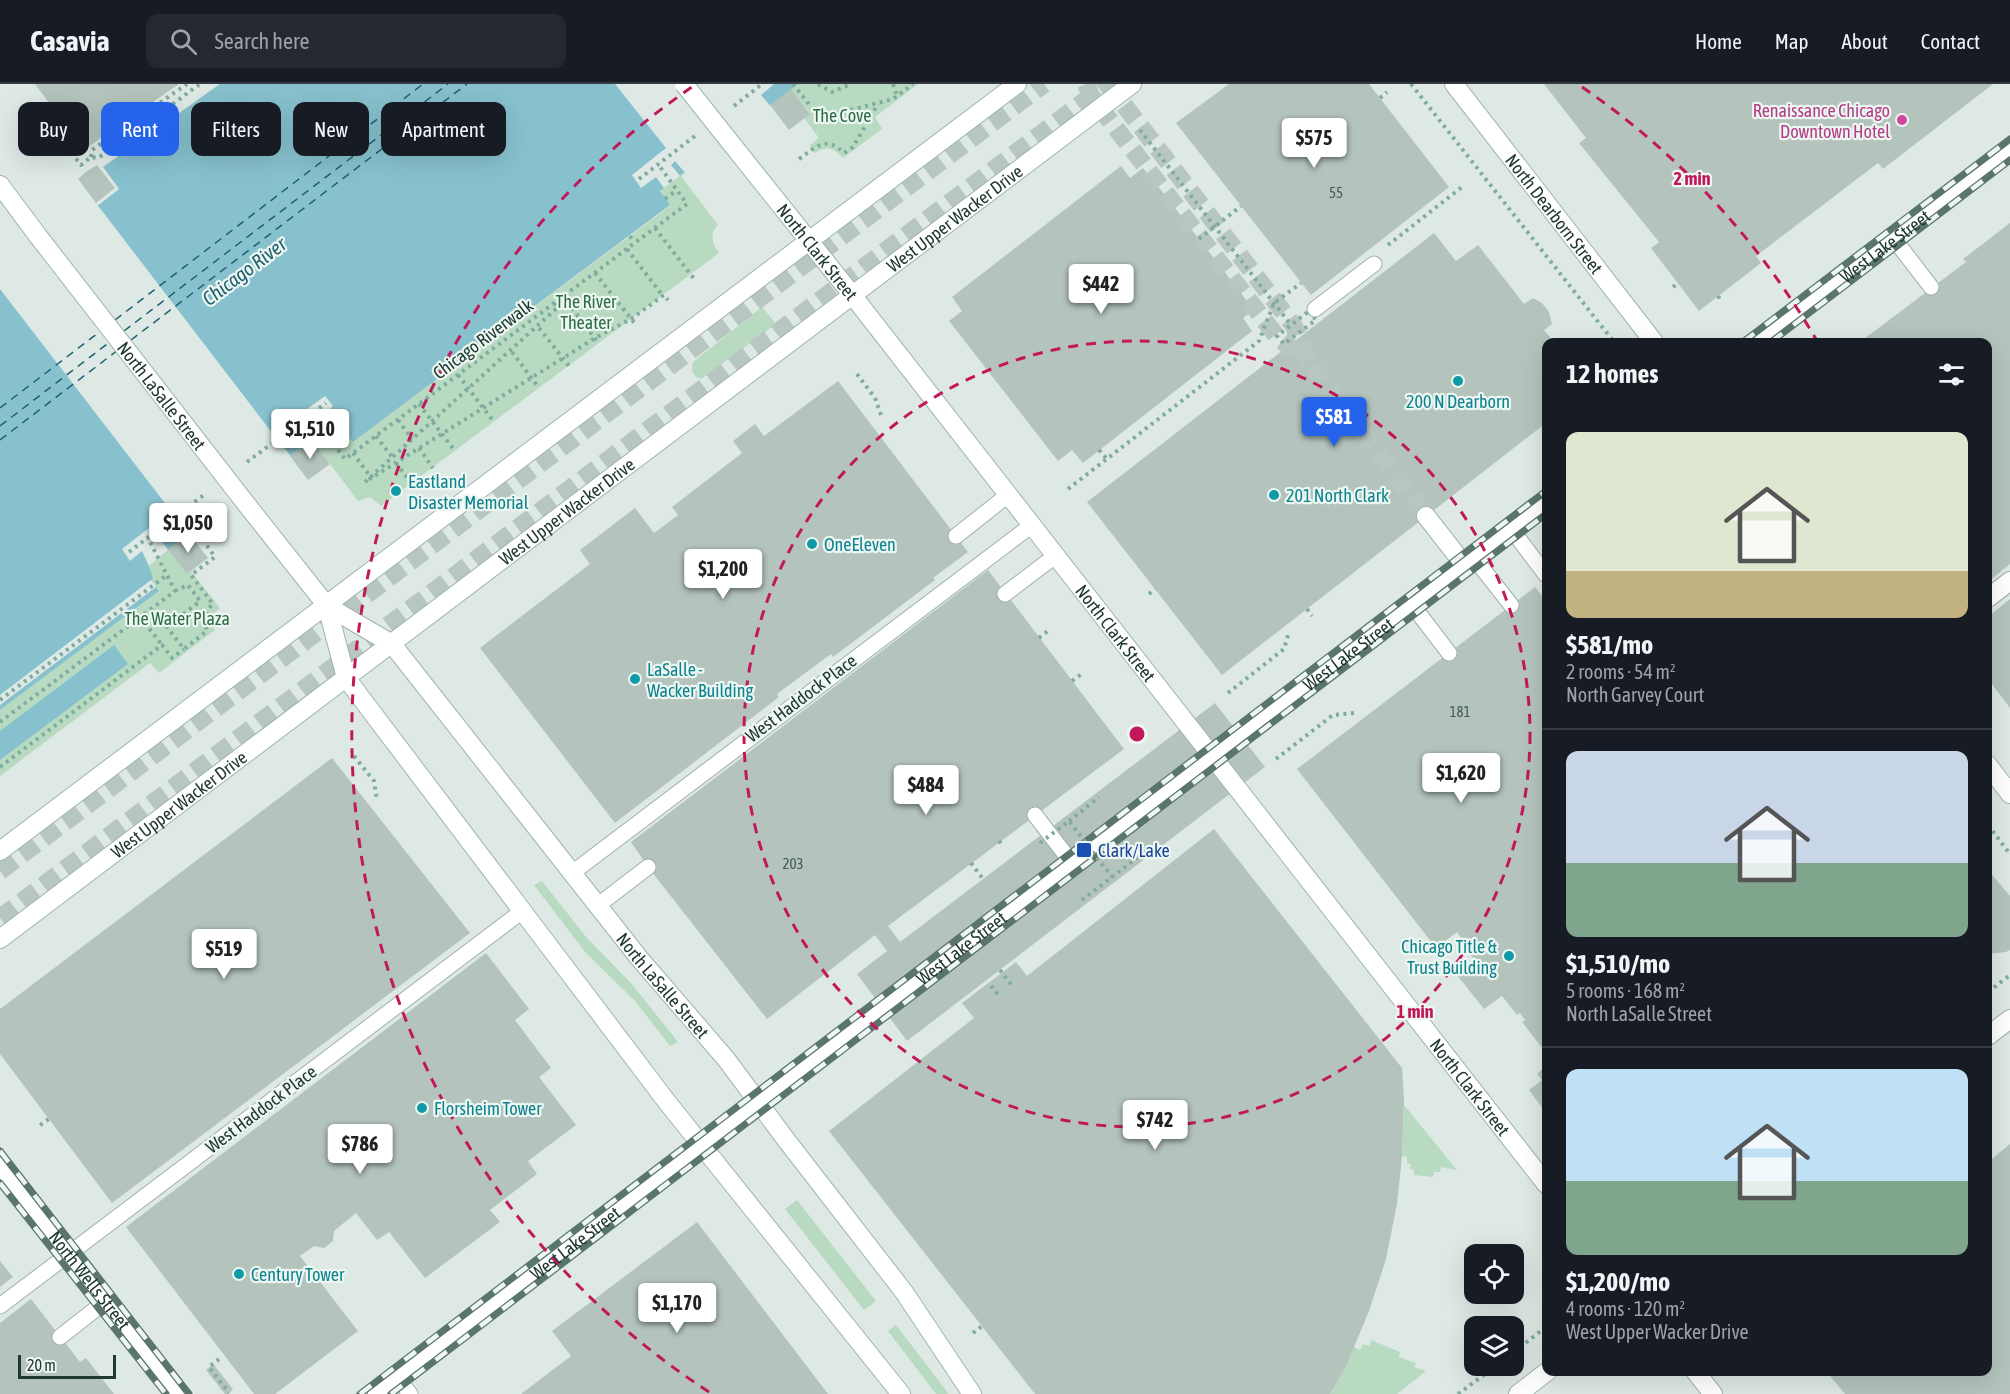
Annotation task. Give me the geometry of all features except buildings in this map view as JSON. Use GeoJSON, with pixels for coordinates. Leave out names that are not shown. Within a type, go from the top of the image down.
{"type":"FeatureCollection","features":[{"type":"Feature","properties":{"kind":"main road","name":"North Clark Street"},"geometry":{"type":"LineString","coordinates":[[684,84],[853,296],[1542,1180]]}},
{"type":"Feature","properties":{"kind":"main road"},"geometry":{"type":"LineString","coordinates":[[0,851],[576,419],[1017,84]]}},
{"type":"Feature","properties":{"kind":"main road","name":"West Upper Wacker Drive"},"geometry":{"type":"LineString","coordinates":[[0,939],[1132,84]]}},
{"type":"Feature","properties":{"kind":"main road","name":"North Dearborn Street"},"geometry":{"type":"LineString","coordinates":[[1454,84],[1651,338]]}},
{"type":"Feature","properties":{"kind":"main road","name":"West Lake Street"},"geometry":{"type":"LineString","coordinates":[[1763,338],[2010,151]]}},
{"type":"Feature","properties":{"kind":"main road","name":"North LaSalle Street"},"geometry":{"type":"LineString","coordinates":[[0,185],[327,606],[392,644],[597,906],[726,1059],[904,1292],[972,1394]]}},
{"type":"Feature","properties":{"kind":"main road","name":"West Lake Street"},"geometry":{"type":"LineString","coordinates":[[377,1394],[1542,507]]}},
{"type":"Feature","properties":{"kind":"main road"},"geometry":{"type":"LineString","coordinates":[[1426,516],[1471,563]]}},
{"type":"Feature","properties":{"kind":"main road"},"geometry":{"type":"LineString","coordinates":[[1992,595],[2010,581]]}},
{"type":"Feature","properties":{"kind":"main road","name":"North LaSalle Street"},"geometry":{"type":"LineString","coordinates":[[327,606],[346,678],[521,912],[702,1146],[901,1394]]}},
{"type":"Feature","properties":{"kind":"main road"},"geometry":{"type":"LineString","coordinates":[[1992,770],[2010,794]]}},
{"type":"Feature","properties":{"kind":"main road"},"geometry":{"type":"LineString","coordinates":[[1992,1033],[2010,1019]]}},
{"type":"Feature","properties":{"kind":"main road","name":"North Wells Street"},"geometry":{"type":"LineString","coordinates":[[0,1165],[179,1394]]}},
{"type":"Feature","properties":{"kind":"main road"},"geometry":{"type":"LineString","coordinates":[[1518,1394],[1542,1376]]}},
{"type":"Feature","properties":{"kind":"main road"},"geometry":{"type":"LineString","coordinates":[[1699,1376],[1713,1394]]}},
{"type":"Feature","properties":{"kind":"lane"},"geometry":{"type":"LineString","coordinates":[[1894,239],[1931,288]]}},
{"type":"Feature","properties":{"kind":"lane"},"geometry":{"type":"LineString","coordinates":[[1315,309],[1374,264]]}},
{"type":"Feature","properties":{"kind":"lane"},"geometry":{"type":"LineString","coordinates":[[956,536],[1008,495]]}},
{"type":"Feature","properties":{"kind":"lane","name":"West Haddock Place"},"geometry":{"type":"LineString","coordinates":[[572,873],[746,732],[1032,525]]}},
{"type":"Feature","properties":{"kind":"lane"},"geometry":{"type":"LineString","coordinates":[[1512,530],[1542,570]]}},
{"type":"Feature","properties":{"kind":"lane"},"geometry":{"type":"LineString","coordinates":[[1005,594],[1055,556]]}},
{"type":"Feature","properties":{"kind":"lane"},"geometry":{"type":"LineString","coordinates":[[1471,563],[1511,605]]}},
{"type":"Feature","properties":{"kind":"lane"},"geometry":{"type":"LineString","coordinates":[[1413,606],[1449,653]]}},
{"type":"Feature","properties":{"kind":"lane"},"geometry":{"type":"LineString","coordinates":[[1035,815],[1072,863]]}},
{"type":"Feature","properties":{"kind":"lane"},"geometry":{"type":"LineString","coordinates":[[597,906],[648,867]]}},
{"type":"Feature","properties":{"kind":"lane","name":"West Haddock Place"},"geometry":{"type":"LineString","coordinates":[[0,1306],[521,912]]}},
{"type":"Feature","properties":{"kind":"lane"},"geometry":{"type":"LineString","coordinates":[[60,1337],[106,1301]]}},
{"type":"Feature","properties":{"kind":"lane"},"geometry":{"type":"LineString","coordinates":[[398,1378],[410,1394]]}},
{"type":"Feature","properties":{"kind":"path"},"geometry":{"type":"LineString","coordinates":[[74,156],[81,165],[91,157],[92,150],[187,84]]}},
{"type":"Feature","properties":{"kind":"path"},"geometry":{"type":"LineString","coordinates":[[91,157],[97,158],[200,84]]}},
{"type":"Feature","properties":{"kind":"path"},"geometry":{"type":"LineString","coordinates":[[793,84],[820,118],[893,99],[913,84]]}},
{"type":"Feature","properties":{"kind":"path"},"geometry":{"type":"LineString","coordinates":[[818,84],[832,92],[850,84]]}},
{"type":"Feature","properties":{"kind":"path"},"geometry":{"type":"LineString","coordinates":[[893,84],[897,96]]}},
{"type":"Feature","properties":{"kind":"path"},"geometry":{"type":"LineString","coordinates":[[1411,84],[1611,338]]}},
{"type":"Feature","properties":{"kind":"path"},"geometry":{"type":"LineString","coordinates":[[1380,98],[1387,92]]}},
{"type":"Feature","properties":{"kind":"path"},"geometry":{"type":"LineString","coordinates":[[799,159],[820,144],[830,143],[844,153],[853,147],[879,103]]}},
{"type":"Feature","properties":{"kind":"path"},"geometry":{"type":"LineString","coordinates":[[1140,130],[1291,325],[1277,336],[1284,344],[1298,333],[1300,336]]}},
{"type":"Feature","properties":{"kind":"path"},"geometry":{"type":"LineString","coordinates":[[639,179],[657,164],[677,190],[666,199]]}},
{"type":"Feature","properties":{"kind":"path"},"geometry":{"type":"LineString","coordinates":[[1382,240],[1386,246],[1462,187]]}},
{"type":"Feature","properties":{"kind":"path","name":"Chicago Riverwalk"},"geometry":{"type":"LineString","coordinates":[[353,453],[687,204],[677,190]]}},
{"type":"Feature","properties":{"kind":"path"},"geometry":{"type":"LineString","coordinates":[[1199,239],[1241,206]]}},
{"type":"Feature","properties":{"kind":"path"},"geometry":{"type":"LineString","coordinates":[[654,228],[695,280]]}},
{"type":"Feature","properties":{"kind":"path"},"geometry":{"type":"LineString","coordinates":[[627,249],[668,300]]}},
{"type":"Feature","properties":{"kind":"path"},"geometry":{"type":"LineString","coordinates":[[595,273],[636,325]]}},
{"type":"Feature","properties":{"kind":"path"},"geometry":{"type":"LineString","coordinates":[[1068,489],[1259,341],[1274,303],[1301,283]]}},
{"type":"Feature","properties":{"kind":"path"},"geometry":{"type":"LineString","coordinates":[[1673,287],[1678,283]]}},
{"type":"Feature","properties":{"kind":"path"},"geometry":{"type":"LineString","coordinates":[[563,296],[599,344]]}},
{"type":"Feature","properties":{"kind":"path"},"geometry":{"type":"LineString","coordinates":[[555,303],[558,307],[365,482],[562,358],[631,319],[663,296]]}},
{"type":"Feature","properties":{"kind":"path"},"geometry":{"type":"LineString","coordinates":[[1718,296],[1722,302]]}},
{"type":"Feature","properties":{"kind":"path"},"geometry":{"type":"LineString","coordinates":[[539,328],[569,366]]}},
{"type":"Feature","properties":{"kind":"path"},"geometry":{"type":"LineString","coordinates":[[512,352],[539,388]]}},
{"type":"Feature","properties":{"kind":"path"},"geometry":{"type":"LineString","coordinates":[[857,374],[875,398],[881,415]]}},
{"type":"Feature","properties":{"kind":"path"},"geometry":{"type":"LineString","coordinates":[[458,375],[494,422]]}},
{"type":"Feature","properties":{"kind":"path"},"geometry":{"type":"LineString","coordinates":[[326,403],[311,414],[345,459],[353,453],[370,476]]}},
{"type":"Feature","properties":{"kind":"path"},"geometry":{"type":"LineString","coordinates":[[419,404],[455,451]]}},
{"type":"Feature","properties":{"kind":"path"},"geometry":{"type":"LineString","coordinates":[[398,420],[412,439]]}},
{"type":"Feature","properties":{"kind":"path"},"geometry":{"type":"LineString","coordinates":[[376,436],[392,457]]}},
{"type":"Feature","properties":{"kind":"path"},"geometry":{"type":"LineString","coordinates":[[418,448],[433,468]]}},
{"type":"Feature","properties":{"kind":"path"},"geometry":{"type":"LineString","coordinates":[[1099,450],[1108,460]]}},
{"type":"Feature","properties":{"kind":"path"},"geometry":{"type":"LineString","coordinates":[[396,463],[411,483]]}},
{"type":"Feature","properties":{"kind":"path"},"geometry":{"type":"LineString","coordinates":[[129,552],[148,538],[175,591]]}},
{"type":"Feature","properties":{"kind":"path"},"geometry":{"type":"LineString","coordinates":[[140,617],[172,658],[207,631],[205,623],[208,608],[213,604],[191,575],[215,557],[203,540]]}},
{"type":"Feature","properties":{"kind":"path"},"geometry":{"type":"LineString","coordinates":[[0,700],[166,575]]}},
{"type":"Feature","properties":{"kind":"path"},"geometry":{"type":"LineString","coordinates":[[0,722],[175,591],[188,585],[200,601],[167,627],[184,649]]}},
{"type":"Feature","properties":{"kind":"path"},"geometry":{"type":"LineString","coordinates":[[1149,594],[1155,589]]}},
{"type":"Feature","properties":{"kind":"path"},"geometry":{"type":"LineString","coordinates":[[1307,609],[1312,616]]}},
{"type":"Feature","properties":{"kind":"path"},"geometry":{"type":"LineString","coordinates":[[1039,638],[1049,630]]}},
{"type":"Feature","properties":{"kind":"path"},"geometry":{"type":"LineString","coordinates":[[1228,693],[1284,649],[1288,635]]}},
{"type":"Feature","properties":{"kind":"path"},"geometry":{"type":"LineString","coordinates":[[0,767],[162,645]]}},
{"type":"Feature","properties":{"kind":"path"},"geometry":{"type":"LineString","coordinates":[[1072,681],[1083,673]]}},
{"type":"Feature","properties":{"kind":"path"},"geometry":{"type":"LineString","coordinates":[[1276,759],[1333,715],[1354,713]]}},
{"type":"Feature","properties":{"kind":"path"},"geometry":{"type":"LineString","coordinates":[[354,756],[374,781],[377,801]]}},
{"type":"Feature","properties":{"kind":"path"},"geometry":{"type":"LineString","coordinates":[[1040,843],[1099,797]]}},
{"type":"Feature","properties":{"kind":"path"},"geometry":{"type":"LineString","coordinates":[[1069,821],[1112,878]]}},
{"type":"Feature","properties":{"kind":"path"},"geometry":{"type":"LineString","coordinates":[[1992,830],[2010,854]]}},
{"type":"Feature","properties":{"kind":"path"},"geometry":{"type":"LineString","coordinates":[[999,841],[1003,846]]}},
{"type":"Feature","properties":{"kind":"path"},"geometry":{"type":"LineString","coordinates":[[1082,900],[1142,854]]}},
{"type":"Feature","properties":{"kind":"path"},"geometry":{"type":"LineString","coordinates":[[971,863],[983,879]]}},
{"type":"Feature","properties":{"kind":"path"},"geometry":{"type":"LineString","coordinates":[[1000,970],[1012,987]]}},
{"type":"Feature","properties":{"kind":"path"},"geometry":{"type":"LineString","coordinates":[[1992,989],[2010,975]]}},
{"type":"Feature","properties":{"kind":"path"},"geometry":{"type":"LineString","coordinates":[[991,986],[1000,997]]}},
{"type":"Feature","properties":{"kind":"path"},"geometry":{"type":"LineString","coordinates":[[40,1125],[49,1119]]}},
{"type":"Feature","properties":{"kind":"path"},"geometry":{"type":"LineString","coordinates":[[973,1333],[982,1326]]}},
{"type":"Feature","properties":{"kind":"path"},"geometry":{"type":"LineString","coordinates":[[1524,1344],[1542,1330]]}},
{"type":"Feature","properties":{"kind":"path"},"geometry":{"type":"LineString","coordinates":[[219,1359],[209,1367],[229,1393]]}},
{"type":"Feature","properties":{"kind":"path"},"geometry":{"type":"LineString","coordinates":[[1458,1394],[1482,1376]]}},
{"type":"Feature","properties":{"kind":"green space"},"geometry":{"type":"Polygon","coordinates":[[[748,84],[918,84],[875,117],[882,129],[843,158],[830,149],[823,149],[815,153],[810,145],[819,138],[804,118],[810,113],[791,89],[681,176],[718,225],[713,231],[713,239],[719,253],[381,506],[370,497],[358,501],[312,440],[168,550],[187,574],[191,571],[220,608],[210,619],[215,630],[159,673],[150,663],[0,776],[0,710],[159,591],[151,580],[149,566],[328,411],[353,442],[670,206],[660,192],[748,84]]]}},
{"type":"Feature","properties":{"kind":"green space"},"geometry":{"type":"Polygon","coordinates":[[[762,307],[776,324],[701,379],[696,377],[692,371],[693,362],[762,307]]]}},
{"type":"Feature","properties":{"kind":"green space"},"geometry":{"type":"Polygon","coordinates":[[[542,881],[586,937],[631,983],[678,1042],[670,1046],[635,1001],[585,952],[534,885],[542,881]]]}},
{"type":"Feature","properties":{"kind":"green space"},"geometry":{"type":"Polygon","coordinates":[[[1404,1105],[1457,1170],[1441,1167],[1440,1172],[1434,1172],[1433,1177],[1414,1175],[1414,1170],[1410,1169],[1411,1164],[1407,1163],[1407,1157],[1402,1156],[1404,1105]]]}},
{"type":"Feature","properties":{"kind":"green space"},"geometry":{"type":"Polygon","coordinates":[[[797,1200],[876,1301],[864,1310],[785,1209],[797,1200]]]}},
{"type":"Feature","properties":{"kind":"green space"},"geometry":{"type":"Polygon","coordinates":[[[896,1325],[948,1394],[936,1394],[888,1331],[896,1325]]]}},
{"type":"Feature","properties":{"kind":"green space"},"geometry":{"type":"Polygon","coordinates":[[[1371,1340],[1400,1352],[1399,1357],[1416,1363],[1414,1367],[1426,1371],[1397,1394],[1330,1394],[1354,1347],[1360,1350],[1363,1344],[1369,1346],[1371,1340]]]}},
{"type":"Feature","properties":{"kind":"water","name":"Chicago River"},"geometry":{"type":"Polygon","coordinates":[[[220,84],[798,84],[660,191],[670,205],[353,442],[335,421],[168,550],[149,566],[153,579],[151,580],[159,591],[0,710],[0,282],[119,189],[103,167],[119,156],[179,156],[179,113],[191,105],[191,156],[281,156],[281,102],[195,102],[220,84]]]}},
{"type":"Feature","properties":{"kind":"water"},"geometry":{"type":"Polygon","coordinates":[[[114,645],[128,664],[0,760],[0,731],[114,645]]]}},
{"type":"Feature","properties":{"kind":"pier"},"geometry":{"type":"Polygon","coordinates":[[[615,84],[774,84],[761,95],[772,108],[687,175],[675,161],[671,165],[680,176],[664,188],[656,177],[641,188],[632,175],[666,148],[615,84]]]}},
{"type":"Feature","properties":{"kind":"pier"},"geometry":{"type":"Polygon","coordinates":[[[96,203],[273,434],[325,396],[333,406],[328,411],[336,421],[312,440],[304,429],[282,445],[292,458],[191,537],[180,523],[160,538],[168,550],[149,566],[142,551],[130,561],[122,549],[171,511],[0,289],[0,278],[96,203]]]}},
{"type":"Feature","properties":{"kind":"pier"},"geometry":{"type":"Polygon","coordinates":[[[151,580],[156,587],[0,705],[0,695],[151,580]]]}},
{"type":"Feature","properties":{"kind":"ferry route"},"geometry":{"type":"LineString","coordinates":[[115,320],[423,84]]}},
{"type":"Feature","properties":{"kind":"ferry route"},"geometry":{"type":"LineString","coordinates":[[124,331],[448,84]]}},
{"type":"Feature","properties":{"kind":"ferry route"},"geometry":{"type":"LineString","coordinates":[[131,340],[467,84]]}},
{"type":"Feature","properties":{"kind":"ferry route"},"geometry":{"type":"LineString","coordinates":[[0,408],[102,330]]}},
{"type":"Feature","properties":{"kind":"ferry route"},"geometry":{"type":"LineString","coordinates":[[0,426],[111,341]]}},
{"type":"Feature","properties":{"kind":"ferry route"},"geometry":{"type":"LineString","coordinates":[[0,440],[118,350]]}},
{"type":"Feature","properties":{"kind":"tunnel"},"geometry":{"type":"LineString","coordinates":[[0,871],[1044,84]]}},
{"type":"Feature","properties":{"kind":"tunnel"},"geometry":{"type":"LineString","coordinates":[[1086,84],[1091,96],[1278,338],[1307,360]]}},
{"type":"Feature","properties":{"kind":"tunnel"},"geometry":{"type":"LineString","coordinates":[[0,918],[1107,84]]}},
{"type":"Feature","properties":{"kind":"tunnel"},"geometry":{"type":"LineString","coordinates":[[1108,84],[1294,326],[1308,361],[1426,516]]}},
{"type":"Feature","properties":{"kind":"railway"},"geometry":{"type":"LineString","coordinates":[[1748,338],[2010,139]]}},
{"type":"Feature","properties":{"kind":"railway"},"geometry":{"type":"LineString","coordinates":[[1776,338],[2010,160]]}},
{"type":"Feature","properties":{"kind":"railway"},"geometry":{"type":"LineString","coordinates":[[360,1394],[1542,494]]}},
{"type":"Feature","properties":{"kind":"railway"},"geometry":{"type":"LineString","coordinates":[[391,1394],[1542,517]]}},
{"type":"Feature","properties":{"kind":"railway"},"geometry":{"type":"LineString","coordinates":[[0,1151],[189,1394]]}},
{"type":"Feature","properties":{"kind":"railway"},"geometry":{"type":"LineString","coordinates":[[0,1183],[166,1394]]}},
{"type":"Feature","properties":{"kind":"place","name":"Renaissance Chicago Downtown Hotel"},"geometry":{"type":"Point","coordinates":[1902,120]}},
{"type":"Feature","properties":{"kind":"place","name":"200 N Dearborn"},"geometry":{"type":"Point","coordinates":[1458,381]}},
{"type":"Feature","properties":{"kind":"place","name":"Eastland Disaster Memorial"},"geometry":{"type":"Point","coordinates":[396,491]}},
{"type":"Feature","properties":{"kind":"place","name":"201 North Clark"},"geometry":{"type":"Point","coordinates":[1274,495]}},
{"type":"Feature","properties":{"kind":"place","name":"OneEleven"},"geometry":{"type":"Point","coordinates":[812,544]}},
{"type":"Feature","properties":{"kind":"place","name":"LaSalle - Wacker Building"},"geometry":{"type":"Point","coordinates":[635,679]}},
{"type":"Feature","properties":{"kind":"place","name":"Clark/Lake"},"geometry":{"type":"Point","coordinates":[1084,850]}},
{"type":"Feature","properties":{"kind":"place","name":"Chicago Title & Trust Building"},"geometry":{"type":"Point","coordinates":[1509,956]}},
{"type":"Feature","properties":{"kind":"place","name":"Florsheim Tower"},"geometry":{"type":"Point","coordinates":[422,1108]}},
{"type":"Feature","properties":{"kind":"place","name":"Century Tower"},"geometry":{"type":"Point","coordinates":[239,1274]}},
{"type":"Feature","properties":{"kind":"park label","name":"The Cove"},"geometry":{"type":"Point","coordinates":[842,115]}},
{"type":"Feature","properties":{"kind":"park label","name":"The River Theater"},"geometry":{"type":"Point","coordinates":[586,311]}},
{"type":"Feature","properties":{"kind":"park label","name":"The Water Plaza"},"geometry":{"type":"Point","coordinates":[177,618]}}]}
